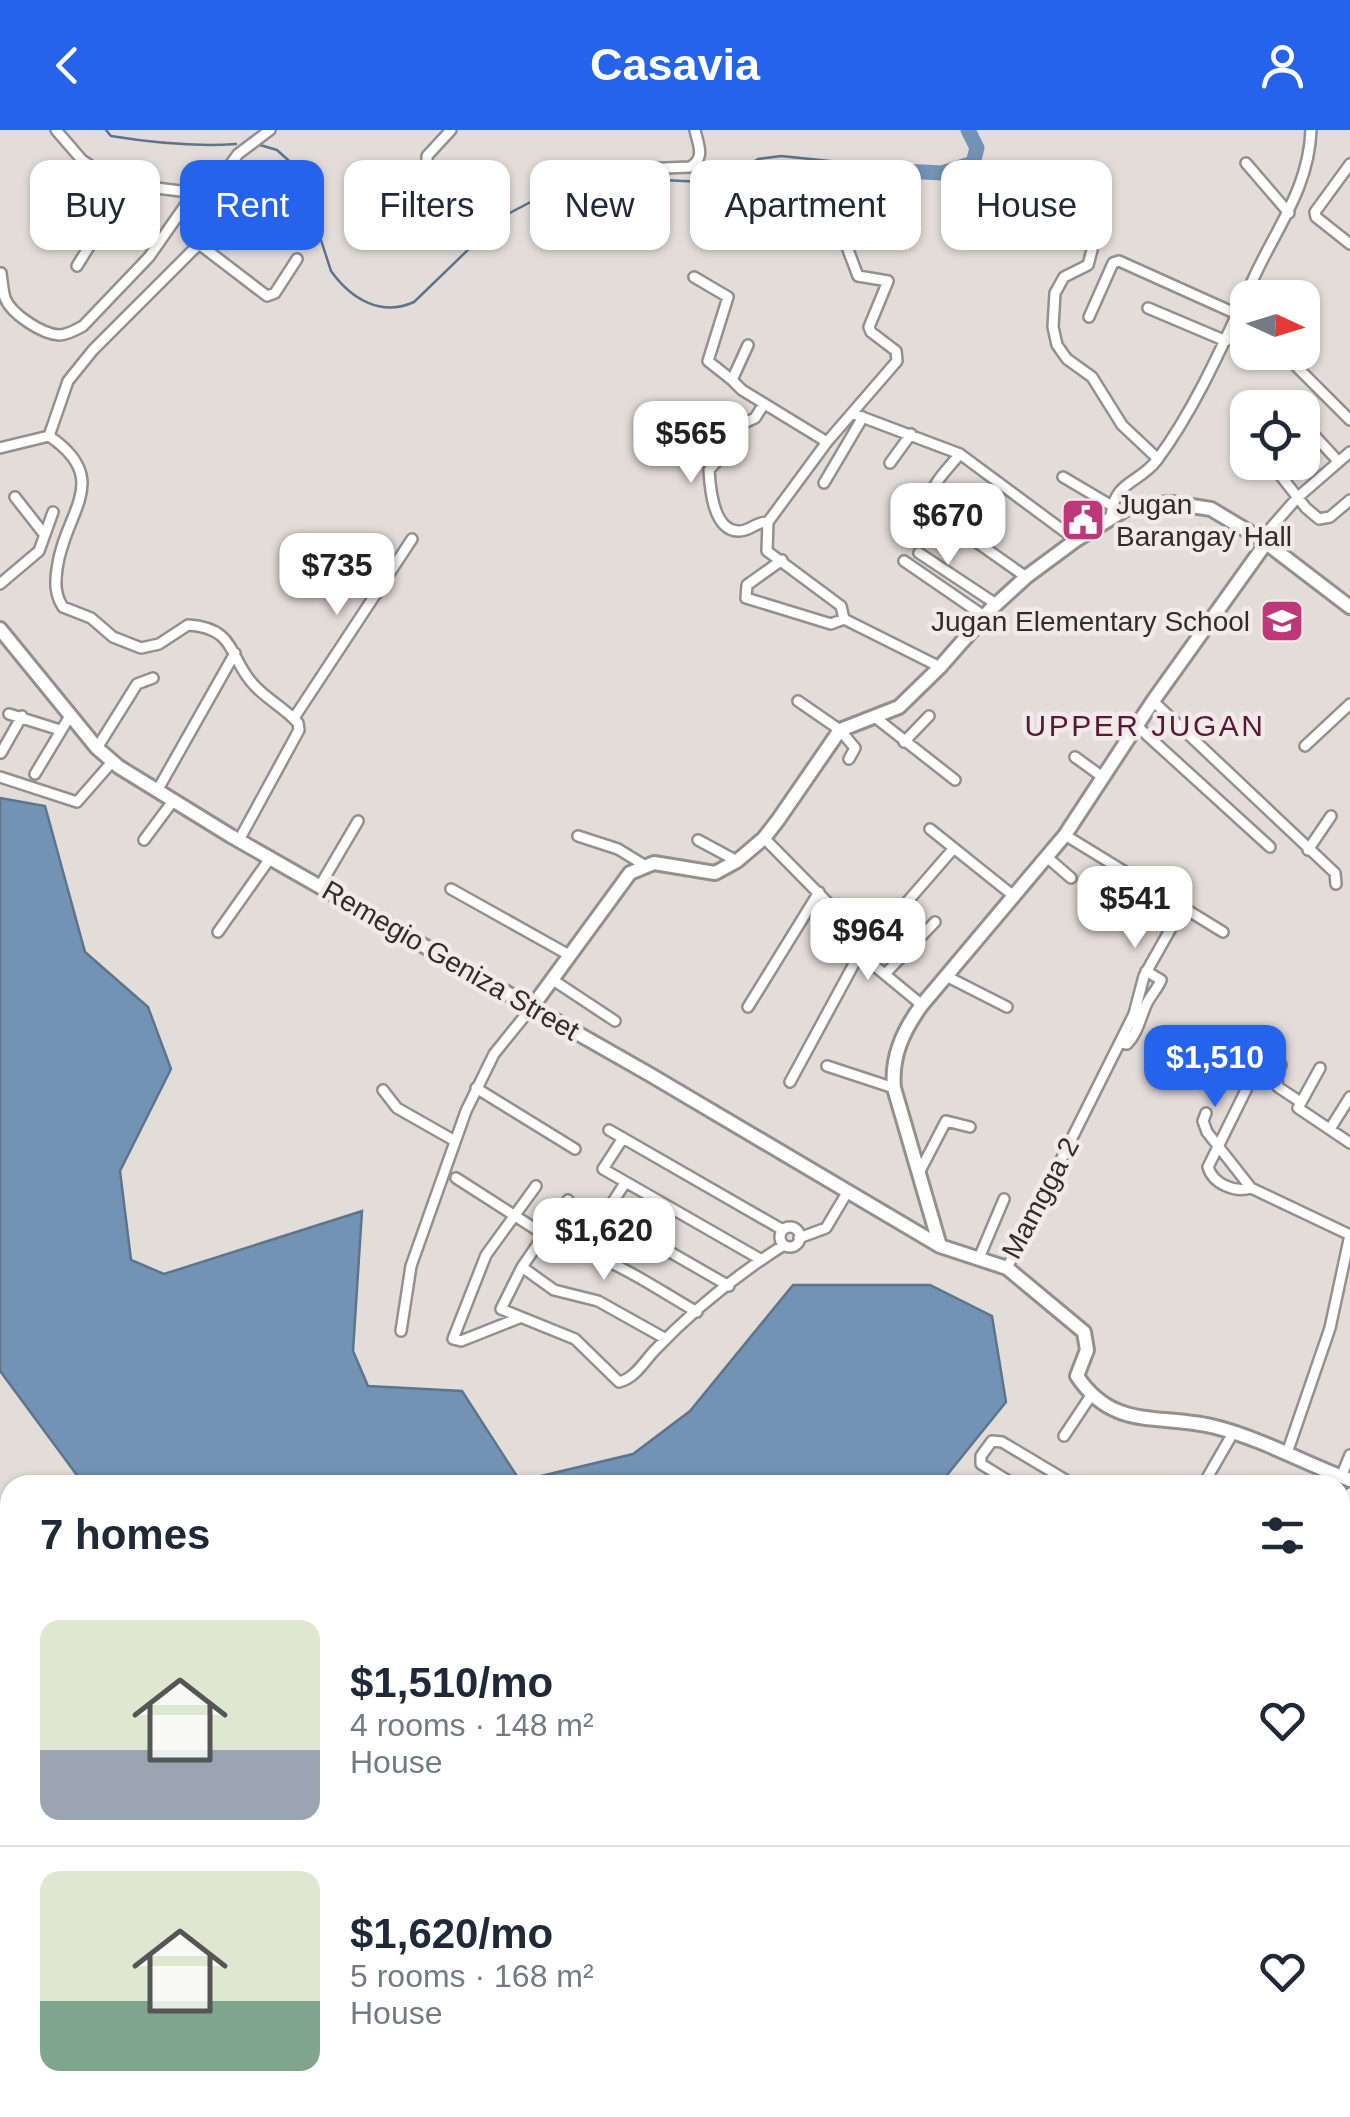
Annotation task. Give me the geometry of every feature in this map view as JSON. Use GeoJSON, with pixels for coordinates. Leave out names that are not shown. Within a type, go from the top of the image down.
{"type":"FeatureCollection","features":[{"type":"Feature","properties":{"kind":"street"},"geometry":{"type":"LineString","coordinates":[[56,130],[82,160]]}},
{"type":"Feature","properties":{"kind":"street"},"geometry":{"type":"LineString","coordinates":[[234,160],[270,130]]}},
{"type":"Feature","properties":{"kind":"street"},"geometry":{"type":"LineString","coordinates":[[427,160],[451,130]]}},
{"type":"Feature","properties":{"kind":"street"},"geometry":{"type":"LineString","coordinates":[[670,168],[697,163],[701,155],[695,130]]}},
{"type":"Feature","properties":{"kind":"street"},"geometry":{"type":"LineString","coordinates":[[1253,280],[1289,213],[1310,157],[1311,130]]}},
{"type":"Feature","properties":{"kind":"street"},"geometry":{"type":"LineString","coordinates":[[1246,163],[1289,213]]}},
{"type":"Feature","properties":{"kind":"street"},"geometry":{"type":"LineString","coordinates":[[1350,164],[1316,212],[1316,218],[1350,244]]}},
{"type":"Feature","properties":{"kind":"street"},"geometry":{"type":"LineString","coordinates":[[0,273],[6,300],[14,312],[46,331],[70,333],[83,326],[149,258],[180,212]]}},
{"type":"Feature","properties":{"kind":"street"},"geometry":{"type":"LineString","coordinates":[[78,266],[88,250]]}},
{"type":"Feature","properties":{"kind":"street"},"geometry":{"type":"LineString","coordinates":[[50,436],[62,392],[74,371],[193,250]]}},
{"type":"Feature","properties":{"kind":"street"},"geometry":{"type":"LineString","coordinates":[[207,250],[267,296],[275,292],[297,259]]}},
{"type":"Feature","properties":{"kind":"street"},"geometry":{"type":"LineString","coordinates":[[824,483],[859,415],[898,356],[869,327],[888,281],[858,276],[848,250]]}},
{"type":"Feature","properties":{"kind":"street"},"geometry":{"type":"LineString","coordinates":[[1092,250],[1088,265],[1058,284],[1053,302],[1054,334],[1064,355],[1092,377],[1122,425],[1158,459]]}},
{"type":"Feature","properties":{"kind":"street"},"geometry":{"type":"LineString","coordinates":[[1089,316],[1113,263],[1119,262],[1230,312]]}},
{"type":"Feature","properties":{"kind":"street"},"geometry":{"type":"LineString","coordinates":[[694,277],[728,297],[708,361],[764,404],[826,442]]}},
{"type":"Feature","properties":{"kind":"street"},"geometry":{"type":"LineString","coordinates":[[1148,308],[1226,341]]}},
{"type":"Feature","properties":{"kind":"street"},"geometry":{"type":"LineString","coordinates":[[401,1331],[411,1266],[476,1088],[494,1054],[554,980],[620,883],[644,865],[654,863],[712,874],[738,861],[764,838],[840,730],[899,707],[940,668],[996,604],[1111,511],[1122,488],[1158,459],[1230,333]]}},
{"type":"Feature","properties":{"kind":"street"},"geometry":{"type":"LineString","coordinates":[[732,380],[748,346]]}},
{"type":"Feature","properties":{"kind":"street"},"geometry":{"type":"LineString","coordinates":[[1301,370],[1350,420]]}},
{"type":"Feature","properties":{"kind":"street"},"geometry":{"type":"LineString","coordinates":[[764,404],[755,418],[740,425],[735,442],[709,470],[711,492],[722,522],[743,531],[760,521],[768,522]]}},
{"type":"Feature","properties":{"kind":"street"},"geometry":{"type":"LineString","coordinates":[[859,415],[960,454],[1076,540]]}},
{"type":"Feature","properties":{"kind":"street"},"geometry":{"type":"LineString","coordinates":[[844,619],[841,606],[766,551],[768,522],[826,442],[859,415]]}},
{"type":"Feature","properties":{"kind":"street"},"geometry":{"type":"LineString","coordinates":[[890,464],[912,434]]}},
{"type":"Feature","properties":{"kind":"street"},"geometry":{"type":"LineString","coordinates":[[0,448],[50,436]]}},
{"type":"Feature","properties":{"kind":"street"},"geometry":{"type":"LineString","coordinates":[[50,436],[73,454],[84,486],[60,543],[55,587],[63,607],[91,618],[113,637],[140,648],[159,644],[193,625],[222,636],[254,685],[294,718],[299,730],[239,840]]}},
{"type":"Feature","properties":{"kind":"street"},"geometry":{"type":"LineString","coordinates":[[1320,441],[1338,462]]}},
{"type":"Feature","properties":{"kind":"street"},"geometry":{"type":"LineString","coordinates":[[940,1246],[894,1088],[897,1049],[922,1004],[1065,836],[1264,541],[1297,498],[1350,452]]}},
{"type":"Feature","properties":{"kind":"street"},"geometry":{"type":"LineString","coordinates":[[960,454],[933,488],[928,501],[930,509],[1026,577]]}},
{"type":"Feature","properties":{"kind":"street"},"geometry":{"type":"LineString","coordinates":[[1063,476],[1111,511]]}},
{"type":"Feature","properties":{"kind":"street"},"geometry":{"type":"LineString","coordinates":[[1286,480],[1297,498],[1325,519],[1350,500]]}},
{"type":"Feature","properties":{"kind":"street"},"geometry":{"type":"LineString","coordinates":[[15,498],[44,534]]}},
{"type":"Feature","properties":{"kind":"street"},"geometry":{"type":"LineString","coordinates":[[1111,511],[1135,505],[1195,505],[1222,514],[1350,606]]}},
{"type":"Feature","properties":{"kind":"street"},"geometry":{"type":"LineString","coordinates":[[0,584],[39,551],[54,512]]}},
{"type":"Feature","properties":{"kind":"street"},"geometry":{"type":"LineString","coordinates":[[294,718],[412,539]]}},
{"type":"Feature","properties":{"kind":"street"},"geometry":{"type":"LineString","coordinates":[[920,552],[996,604]]}},
{"type":"Feature","properties":{"kind":"street"},"geometry":{"type":"LineString","coordinates":[[782,560],[747,585],[746,598],[831,624],[844,619],[940,668]]}},
{"type":"Feature","properties":{"kind":"street"},"geometry":{"type":"LineString","coordinates":[[904,561],[984,616]]}},
{"type":"Feature","properties":{"kind":"street","name":"Remegio Geniza Street"},"geometry":{"type":"LineString","coordinates":[[0,629],[96,748],[112,762],[173,802],[321,884],[940,1246]]}},
{"type":"Feature","properties":{"kind":"street"},"geometry":{"type":"LineString","coordinates":[[157,791],[235,652]]}},
{"type":"Feature","properties":{"kind":"street"},"geometry":{"type":"LineString","coordinates":[[96,748],[137,684],[153,678]]}},
{"type":"Feature","properties":{"kind":"street"},"geometry":{"type":"LineString","coordinates":[[798,700],[840,730],[855,748],[849,759]]}},
{"type":"Feature","properties":{"kind":"street"},"geometry":{"type":"LineString","coordinates":[[1153,701],[1335,873],[1336,884]]}},
{"type":"Feature","properties":{"kind":"street"},"geometry":{"type":"LineString","coordinates":[[1305,746],[1350,704]]}},
{"type":"Feature","properties":{"kind":"street"},"geometry":{"type":"LineString","coordinates":[[9,714],[60,730]]}},
{"type":"Feature","properties":{"kind":"street"},"geometry":{"type":"LineString","coordinates":[[1,754],[22,716]]}},
{"type":"Feature","properties":{"kind":"street"},"geometry":{"type":"LineString","coordinates":[[34,774],[70,716]]}},
{"type":"Feature","properties":{"kind":"street"},"geometry":{"type":"LineString","coordinates":[[904,742],[929,716]]}},
{"type":"Feature","properties":{"kind":"street"},"geometry":{"type":"LineString","coordinates":[[876,718],[955,780]]}},
{"type":"Feature","properties":{"kind":"street"},"geometry":{"type":"LineString","coordinates":[[1137,726],[1270,848]]}},
{"type":"Feature","properties":{"kind":"street"},"geometry":{"type":"LineString","coordinates":[[1076,756],[1104,778]]}},
{"type":"Feature","properties":{"kind":"street"},"geometry":{"type":"LineString","coordinates":[[0,777],[77,802],[112,762]]}},
{"type":"Feature","properties":{"kind":"street"},"geometry":{"type":"LineString","coordinates":[[144,840],[173,802]]}},
{"type":"Feature","properties":{"kind":"street"},"geometry":{"type":"LineString","coordinates":[[1308,850],[1330,816]]}},
{"type":"Feature","properties":{"kind":"street"},"geometry":{"type":"LineString","coordinates":[[321,884],[358,821]]}},
{"type":"Feature","properties":{"kind":"street"},"geometry":{"type":"LineString","coordinates":[[930,830],[1015,897]]}},
{"type":"Feature","properties":{"kind":"street"},"geometry":{"type":"LineString","coordinates":[[578,836],[618,848],[644,865]]}},
{"type":"Feature","properties":{"kind":"street"},"geometry":{"type":"LineString","coordinates":[[1065,836],[1223,932]]}},
{"type":"Feature","properties":{"kind":"street"},"geometry":{"type":"LineString","coordinates":[[764,838],[832,908],[826,921],[828,928],[922,1004]]}},
{"type":"Feature","properties":{"kind":"street"},"geometry":{"type":"LineString","coordinates":[[698,840],[738,861]]}},
{"type":"Feature","properties":{"kind":"street"},"geometry":{"type":"LineString","coordinates":[[790,1082],[861,954],[954,848]]}},
{"type":"Feature","properties":{"kind":"street"},"geometry":{"type":"LineString","coordinates":[[218,932],[271,857]]}},
{"type":"Feature","properties":{"kind":"street"},"geometry":{"type":"LineString","coordinates":[[1048,858],[1070,878]]}},
{"type":"Feature","properties":{"kind":"street"},"geometry":{"type":"LineString","coordinates":[[450,888],[569,955]]}},
{"type":"Feature","properties":{"kind":"street"},"geometry":{"type":"LineString","coordinates":[[748,1007],[818,892]]}},
{"type":"Feature","properties":{"kind":"street","name":"Mamgga 2"},"geometry":{"type":"LineString","coordinates":[[940,1246],[1007,1268],[1134,1014],[1146,971],[1183,907]]}},
{"type":"Feature","properties":{"kind":"street"},"geometry":{"type":"LineString","coordinates":[[886,973],[935,922]]}},
{"type":"Feature","properties":{"kind":"street"},"geometry":{"type":"LineString","coordinates":[[1120,1043],[1133,1040],[1149,1000],[1162,982],[1146,971]]}},
{"type":"Feature","properties":{"kind":"street"},"geometry":{"type":"LineString","coordinates":[[946,976],[1007,1007]]}},
{"type":"Feature","properties":{"kind":"street"},"geometry":{"type":"LineString","coordinates":[[554,980],[616,1021]]}},
{"type":"Feature","properties":{"kind":"street"},"geometry":{"type":"LineString","coordinates":[[1281,1064],[1276,1072],[1278,1087],[1299,1101]]}},
{"type":"Feature","properties":{"kind":"street"},"geometry":{"type":"LineString","coordinates":[[827,1066],[894,1088]]}},
{"type":"Feature","properties":{"kind":"street"},"geometry":{"type":"LineString","coordinates":[[1320,1068],[1299,1101],[1300,1112],[1350,1142]]}},
{"type":"Feature","properties":{"kind":"street"},"geometry":{"type":"LineString","coordinates":[[476,1088],[575,1150]]}},
{"type":"Feature","properties":{"kind":"street"},"geometry":{"type":"LineString","coordinates":[[382,1090],[398,1108],[455,1141]]}},
{"type":"Feature","properties":{"kind":"street"},"geometry":{"type":"LineString","coordinates":[[1246,1090],[1208,1164],[1209,1174],[1233,1189],[1251,1188]]}},
{"type":"Feature","properties":{"kind":"street"},"geometry":{"type":"LineString","coordinates":[[1330,1129],[1350,1098]]}},
{"type":"Feature","properties":{"kind":"street"},"geometry":{"type":"LineString","coordinates":[[1206,1113],[1203,1121],[1207,1132],[1251,1188],[1350,1235],[1330,1328],[1287,1453]]}},
{"type":"Feature","properties":{"kind":"street"},"geometry":{"type":"LineString","coordinates":[[920,1170],[946,1121],[970,1127]]}},
{"type":"Feature","properties":{"kind":"street"},"geometry":{"type":"LineString","coordinates":[[609,1130],[784,1230]]}},
{"type":"Feature","properties":{"kind":"street"},"geometry":{"type":"LineString","coordinates":[[623,1138],[603,1169],[760,1260]]}},
{"type":"Feature","properties":{"kind":"street"},"geometry":{"type":"LineString","coordinates":[[456,1178],[544,1236],[574,1252],[582,1250],[697,1312]]}},
{"type":"Feature","properties":{"kind":"street"},"geometry":{"type":"LineString","coordinates":[[582,1250],[624,1183]]}},
{"type":"Feature","properties":{"kind":"street"},"geometry":{"type":"LineString","coordinates":[[519,1318],[458,1342],[453,1339],[486,1255],[536,1186]]}},
{"type":"Feature","properties":{"kind":"street"},"geometry":{"type":"LineString","coordinates":[[501,1308],[575,1339],[620,1382],[760,1260],[784,1245],[794,1246],[799,1238],[826,1228],[848,1191]]}},
{"type":"Feature","properties":{"kind":"street"},"geometry":{"type":"LineString","coordinates":[[979,1258],[1004,1199]]}},
{"type":"Feature","properties":{"kind":"street"},"geometry":{"type":"LineString","coordinates":[[492,1328],[522,1267],[568,1200]]}},
{"type":"Feature","properties":{"kind":"street"},"geometry":{"type":"LineString","coordinates":[[604,1214],[728,1286]]}},
{"type":"Feature","properties":{"kind":"street"},"geometry":{"type":"LineString","coordinates":[[784,1245],[780,1236],[784,1230],[792,1228],[799,1238]]}},
{"type":"Feature","properties":{"kind":"street"},"geometry":{"type":"LineString","coordinates":[[522,1267],[560,1292],[598,1301],[666,1339]]}},
{"type":"Feature","properties":{"kind":"street"},"geometry":{"type":"LineString","coordinates":[[1007,1268],[1084,1332],[1087,1350],[1078,1376],[1092,1394],[1112,1409],[1137,1418],[1208,1426],[1232,1433],[1337,1475]]}},
{"type":"Feature","properties":{"kind":"street"},"geometry":{"type":"LineString","coordinates":[[1064,1436],[1092,1394]]}},
{"type":"Feature","properties":{"kind":"street"},"geometry":{"type":"LineString","coordinates":[[1209,1475],[1232,1433]]}},
{"type":"Feature","properties":{"kind":"street"},"geometry":{"type":"LineString","coordinates":[[999,1475],[982,1464],[981,1456],[992,1442],[1002,1442],[1057,1475]]}},
{"type":"Feature","properties":{"kind":"water"},"geometry":{"type":"Polygon","coordinates":[[[0,798],[45,806],[85,952],[148,1007],[171,1069],[120,1171],[131,1260],[164,1274],[362,1211],[353,1351],[368,1386],[462,1391],[516,1475],[77,1475],[0,1371],[0,798]]]}},
{"type":"Feature","properties":{"kind":"water"},"geometry":{"type":"Polygon","coordinates":[[[793,1285],[930,1285],[992,1316],[1006,1402],[947,1475],[545,1475],[633,1454],[690,1411],[793,1285]]]}},
{"type":"Feature","properties":{"kind":"waterway"},"geometry":{"type":"LineString","coordinates":[[106,130],[111,136],[158,142],[236,144]]}},
{"type":"Feature","properties":{"kind":"waterway"},"geometry":{"type":"LineString","coordinates":[[921,172],[942,173],[973,163],[977,148],[968,130]]}},
{"type":"Feature","properties":{"kind":"waterway"},"geometry":{"type":"LineString","coordinates":[[260,145],[277,150],[298,169],[331,271],[357,297],[379,306],[414,302],[502,217],[530,202]]}},
{"type":"Feature","properties":{"kind":"waterway"},"geometry":{"type":"LineString","coordinates":[[756,160],[781,156],[820,160]]}},
{"type":"Feature","properties":{"kind":"waterway"},"geometry":{"type":"LineString","coordinates":[[670,180],[690,181]]}},
{"type":"Feature","properties":{"kind":"place","name":"Jugan Barangay Hall"},"geometry":{"type":"Point","coordinates":[1083,520]}},
{"type":"Feature","properties":{"kind":"place","name":"Jugan Elementary School"},"geometry":{"type":"Point","coordinates":[1282,621]}},
{"type":"Feature","properties":{"kind":"district","name":"UPPER JUGAN"},"geometry":{"type":"Point","coordinates":[1145,726]}}]}
